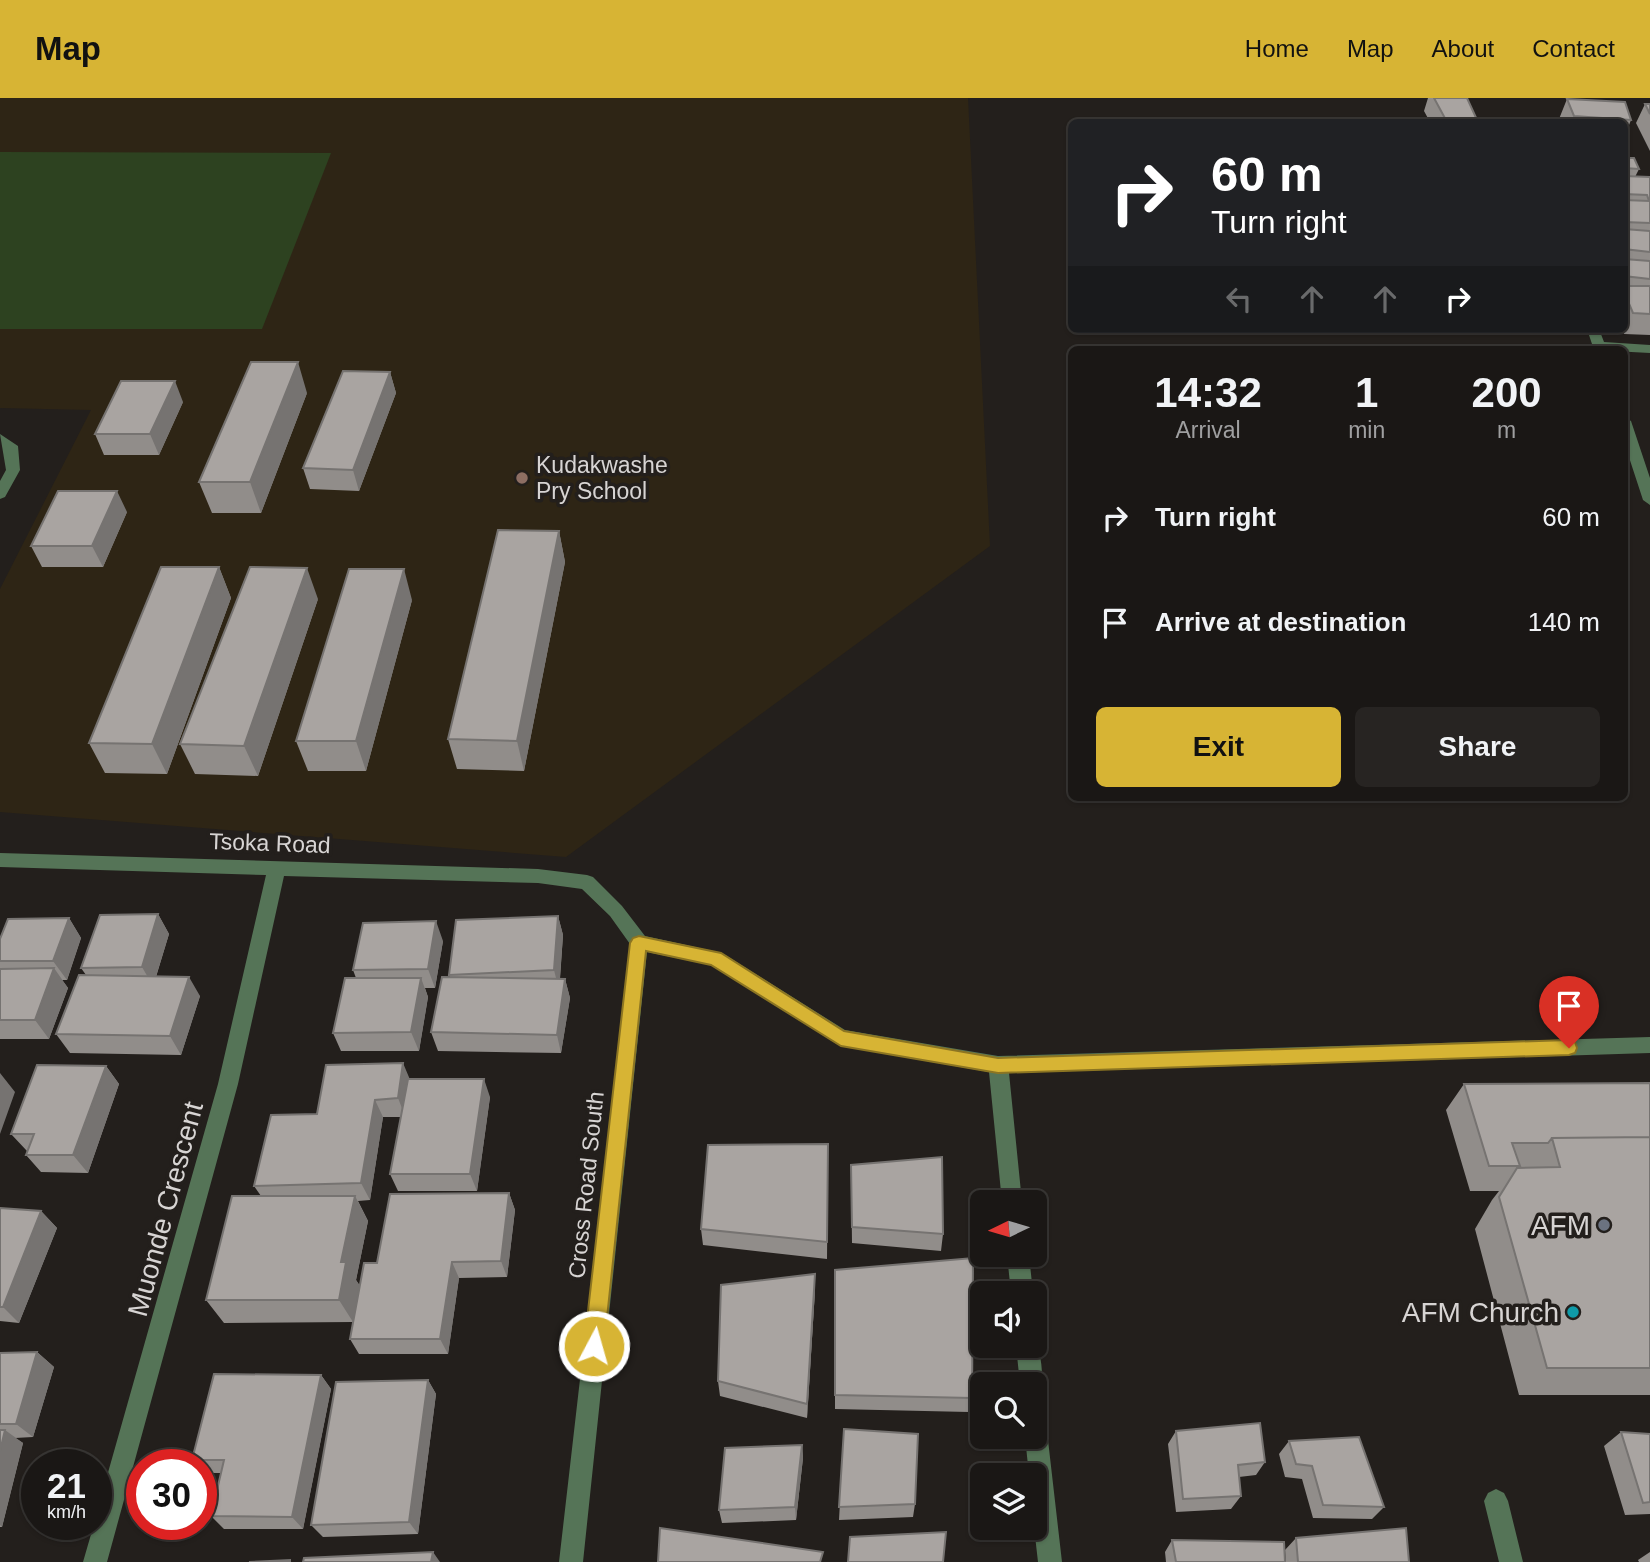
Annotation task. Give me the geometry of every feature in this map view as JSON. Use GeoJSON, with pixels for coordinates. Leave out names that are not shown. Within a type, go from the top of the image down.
{"type":"FeatureCollection","features":[{"type":"Feature","properties":{"kind":"street"},"geometry":{"type":"LineString","coordinates":[[1628,349],[1650,349]]}},
{"type":"Feature","properties":{"kind":"street"},"geometry":{"type":"LineString","coordinates":[[1628,433],[1650,500]]}},
{"type":"Feature","properties":{"kind":"street"},"geometry":{"type":"LineString","coordinates":[[0,438],[11,446],[13,470],[0,494]]}},
{"type":"Feature","properties":{"kind":"street","name":"Tsoka Road"},"geometry":{"type":"LineString","coordinates":[[0,860],[538,876],[587,882],[616,911],[639,943]]}},
{"type":"Feature","properties":{"kind":"street","name":"Muonde Crescent"},"geometry":{"type":"LineString","coordinates":[[95,1562],[228,1084],[277,867]]}},
{"type":"Feature","properties":{"kind":"street"},"geometry":{"type":"LineString","coordinates":[[639,943],[715,958],[841,1038],[998,1065],[1650,1045]]}},
{"type":"Feature","properties":{"kind":"street","name":"Cross Road South"},"geometry":{"type":"LineString","coordinates":[[571,1562],[639,943]]}},
{"type":"Feature","properties":{"kind":"street"},"geometry":{"type":"LineString","coordinates":[[998,1065],[1011,1190]]}},
{"type":"Feature","properties":{"kind":"street"},"geometry":{"type":"LineString","coordinates":[[1038,1449],[1050,1562]]}},
{"type":"Feature","properties":{"kind":"street"},"geometry":{"type":"LineString","coordinates":[[1496,1502],[1511,1562]]}},
{"type":"Feature","properties":{"kind":"shaded area","name":"Kudakwashe Pry School"},"geometry":{"type":"Polygon","coordinates":[[[0,98],[968,98],[990,546],[566,857],[0,812],[0,589],[91,410],[0,408],[0,98]]]}},
{"type":"Feature","properties":{"kind":"green space"},"geometry":{"type":"Polygon","coordinates":[[[0,152],[331,153],[262,329],[0,329],[0,152]]]}},
{"type":"Feature","properties":{"kind":"building"},"geometry":{"type":"Polygon","coordinates":[[[1434,98],[1467,98],[1477,119],[1445,119],[1434,98]]]}},
{"type":"Feature","properties":{"kind":"building"},"geometry":{"type":"Polygon","coordinates":[[[1567,99],[1625,102],[1631,120],[1628,119],[1574,116],[1567,99]]]}},
{"type":"Feature","properties":{"kind":"building"},"geometry":{"type":"Polygon","coordinates":[[[1628,158],[1634,158],[1639,169],[1628,168],[1628,158]]]}},
{"type":"Feature","properties":{"kind":"building"},"geometry":{"type":"Polygon","coordinates":[[[1628,176],[1650,177],[1650,223],[1628,222],[1628,200],[1649,201],[1647,195],[1628,194],[1628,176]]]}},
{"type":"Feature","properties":{"kind":"building"},"geometry":{"type":"Polygon","coordinates":[[[1628,229],[1650,231],[1650,252],[1628,249],[1628,229]]]}},
{"type":"Feature","properties":{"kind":"building"},"geometry":{"type":"Polygon","coordinates":[[[1628,259],[1650,261],[1650,279],[1628,276],[1628,259]]]}},
{"type":"Feature","properties":{"kind":"building"},"geometry":{"type":"Polygon","coordinates":[[[1628,286],[1650,286],[1650,314],[1633,313],[1628,301],[1628,286]]]}},
{"type":"Feature","properties":{"kind":"building"},"geometry":{"type":"Polygon","coordinates":[[[251,362],[298,362],[250,482],[199,482],[251,362]]]}},
{"type":"Feature","properties":{"kind":"building"},"geometry":{"type":"Polygon","coordinates":[[[343,371],[390,372],[353,470],[303,468],[343,371]]]}},
{"type":"Feature","properties":{"kind":"building"},"geometry":{"type":"Polygon","coordinates":[[[121,381],[175,381],[150,434],[95,434],[121,381]]]}},
{"type":"Feature","properties":{"kind":"building"},"geometry":{"type":"Polygon","coordinates":[[[58,491],[117,491],[92,546],[31,546],[58,491]]]}},
{"type":"Feature","properties":{"kind":"building"},"geometry":{"type":"Polygon","coordinates":[[[498,530],[559,531],[517,741],[448,739],[498,530]]]}},
{"type":"Feature","properties":{"kind":"building"},"geometry":{"type":"Polygon","coordinates":[[[161,567],[219,567],[152,744],[89,743],[161,567]]]}},
{"type":"Feature","properties":{"kind":"building"},"geometry":{"type":"Polygon","coordinates":[[[250,567],[307,568],[244,746],[180,744],[250,567]]]}},
{"type":"Feature","properties":{"kind":"building"},"geometry":{"type":"Polygon","coordinates":[[[349,569],[404,569],[356,741],[296,741],[349,569]]]}},
{"type":"Feature","properties":{"kind":"building"},"geometry":{"type":"Polygon","coordinates":[[[158,914],[142,967],[81,968],[100,915],[158,914]]]}},
{"type":"Feature","properties":{"kind":"building"},"geometry":{"type":"Polygon","coordinates":[[[558,916],[554,970],[449,975],[456,920],[558,916]]]}},
{"type":"Feature","properties":{"kind":"building"},"geometry":{"type":"Polygon","coordinates":[[[69,918],[53,961],[0,961],[0,939],[8,919],[69,918]]]}},
{"type":"Feature","properties":{"kind":"building"},"geometry":{"type":"Polygon","coordinates":[[[436,921],[428,969],[353,970],[363,923],[436,921]]]}},
{"type":"Feature","properties":{"kind":"building"},"geometry":{"type":"Polygon","coordinates":[[[54,968],[35,1020],[0,1020],[0,969],[54,968]]]}},
{"type":"Feature","properties":{"kind":"building"},"geometry":{"type":"Polygon","coordinates":[[[79,975],[189,977],[170,1036],[56,1034],[79,975]]]}},
{"type":"Feature","properties":{"kind":"building"},"geometry":{"type":"Polygon","coordinates":[[[442,977],[565,979],[557,1035],[431,1032],[442,977]]]}},
{"type":"Feature","properties":{"kind":"building"},"geometry":{"type":"Polygon","coordinates":[[[345,978],[421,978],[411,1032],[333,1033],[345,978]]]}},
{"type":"Feature","properties":{"kind":"building"},"geometry":{"type":"Polygon","coordinates":[[[403,1063],[398,1098],[375,1100],[361,1183],[254,1186],[271,1115],[317,1114],[326,1065],[403,1063]]]}},
{"type":"Feature","properties":{"kind":"building"},"geometry":{"type":"Polygon","coordinates":[[[37,1065],[106,1066],[73,1155],[26,1155],[34,1134],[11,1134],[37,1065]]]}},
{"type":"Feature","properties":{"kind":"building"},"geometry":{"type":"Polygon","coordinates":[[[408,1079],[484,1079],[470,1174],[390,1174],[408,1079]]]}},
{"type":"Feature","properties":{"kind":"building"},"geometry":{"type":"Polygon","coordinates":[[[1650,1083],[1650,1137],[1552,1138],[1548,1143],[1512,1143],[1520,1166],[1489,1166],[1464,1084],[1650,1083]]]}},
{"type":"Feature","properties":{"kind":"building","name":"AFM Church"},"geometry":{"type":"Polygon","coordinates":[[[1650,1137],[1650,1368],[1547,1368],[1499,1197],[1517,1168],[1560,1167],[1552,1138],[1650,1137]]]}},
{"type":"Feature","properties":{"kind":"building"},"geometry":{"type":"Polygon","coordinates":[[[828,1144],[827,1242],[701,1229],[708,1145],[828,1144]]]}},
{"type":"Feature","properties":{"kind":"building"},"geometry":{"type":"Polygon","coordinates":[[[942,1157],[943,1234],[852,1227],[851,1165],[942,1157]]]}},
{"type":"Feature","properties":{"kind":"building"},"geometry":{"type":"Polygon","coordinates":[[[509,1193],[501,1261],[452,1262],[440,1339],[350,1339],[364,1263],[377,1263],[390,1194],[509,1193]]]}},
{"type":"Feature","properties":{"kind":"building"},"geometry":{"type":"Polygon","coordinates":[[[232,1196],[355,1196],[341,1262],[346,1262],[339,1300],[206,1300],[232,1196]]]}},
{"type":"Feature","properties":{"kind":"building"},"geometry":{"type":"Polygon","coordinates":[[[0,1208],[41,1211],[3,1307],[0,1307],[0,1208]]]}},
{"type":"Feature","properties":{"kind":"building"},"geometry":{"type":"Polygon","coordinates":[[[970,1258],[970,1267],[973,1267],[973,1281],[970,1281],[970,1358],[972,1358],[970,1398],[835,1395],[835,1270],[970,1258]]]}},
{"type":"Feature","properties":{"kind":"building"},"geometry":{"type":"Polygon","coordinates":[[[815,1274],[807,1404],[718,1381],[721,1285],[815,1274]]]}},
{"type":"Feature","properties":{"kind":"building"},"geometry":{"type":"Polygon","coordinates":[[[37,1352],[16,1424],[0,1424],[0,1353],[37,1352]]]}},
{"type":"Feature","properties":{"kind":"building"},"geometry":{"type":"Polygon","coordinates":[[[214,1374],[321,1375],[292,1517],[217,1516],[217,1490],[224,1460],[217,1460],[217,1449],[195,1449],[214,1374]]]}},
{"type":"Feature","properties":{"kind":"building"},"geometry":{"type":"Polygon","coordinates":[[[428,1380],[409,1522],[311,1525],[336,1382],[428,1380]]]}},
{"type":"Feature","properties":{"kind":"building"},"geometry":{"type":"Polygon","coordinates":[[[1260,1423],[1265,1462],[1238,1465],[1241,1496],[1183,1499],[1176,1431],[1260,1423]]]}},
{"type":"Feature","properties":{"kind":"building"},"geometry":{"type":"Polygon","coordinates":[[[844,1429],[918,1434],[915,1504],[839,1507],[844,1429]]]}},
{"type":"Feature","properties":{"kind":"building"},"geometry":{"type":"Polygon","coordinates":[[[0,1430],[5,1430],[0,1451],[0,1430]]]}},
{"type":"Feature","properties":{"kind":"building"},"geometry":{"type":"Polygon","coordinates":[[[1621,1432],[1650,1434],[1650,1502],[1643,1503],[1621,1432]]]}},
{"type":"Feature","properties":{"kind":"building"},"geometry":{"type":"Polygon","coordinates":[[[1359,1437],[1384,1507],[1323,1505],[1312,1466],[1296,1464],[1289,1441],[1359,1437]]]}},
{"type":"Feature","properties":{"kind":"building"},"geometry":{"type":"Polygon","coordinates":[[[802,1445],[795,1507],[719,1510],[725,1448],[802,1445]]]}},
{"type":"Feature","properties":{"kind":"building"},"geometry":{"type":"Polygon","coordinates":[[[660,1528],[823,1552],[820,1562],[658,1562],[660,1528]]]}},
{"type":"Feature","properties":{"kind":"building"},"geometry":{"type":"Polygon","coordinates":[[[1406,1528],[1409,1562],[1298,1562],[1296,1538],[1406,1528]]]}},
{"type":"Feature","properties":{"kind":"building"},"geometry":{"type":"Polygon","coordinates":[[[946,1532],[943,1562],[848,1562],[850,1537],[946,1532]]]}},
{"type":"Feature","properties":{"kind":"building"},"geometry":{"type":"Polygon","coordinates":[[[1172,1540],[1284,1542],[1285,1562],[1176,1562],[1172,1540]]]}},
{"type":"Feature","properties":{"kind":"building"},"geometry":{"type":"Polygon","coordinates":[[[433,1552],[431,1562],[303,1562],[304,1558],[433,1552]]]}},
{"type":"Feature","properties":{"kind":"building"},"geometry":{"type":"Polygon","coordinates":[[[290,1560],[290,1562],[249,1562],[290,1560]]]}},
{"type":"Feature","properties":{"kind":"place","name":"Kudakwashe Pry School"},"geometry":{"type":"Point","coordinates":[522,478]}},
{"type":"Feature","properties":{"kind":"place","name":"AFM"},"geometry":{"type":"Point","coordinates":[1604,1225]}},
{"type":"Feature","properties":{"kind":"place","name":"AFM Church"},"geometry":{"type":"Point","coordinates":[1573,1312]}},
{"type":"Feature","properties":{"kind":"route"},"geometry":{"type":"LineString","coordinates":[[594,1346],[639,943],[715,958],[841,1038],[998,1065],[1569,1048]]}}]}
